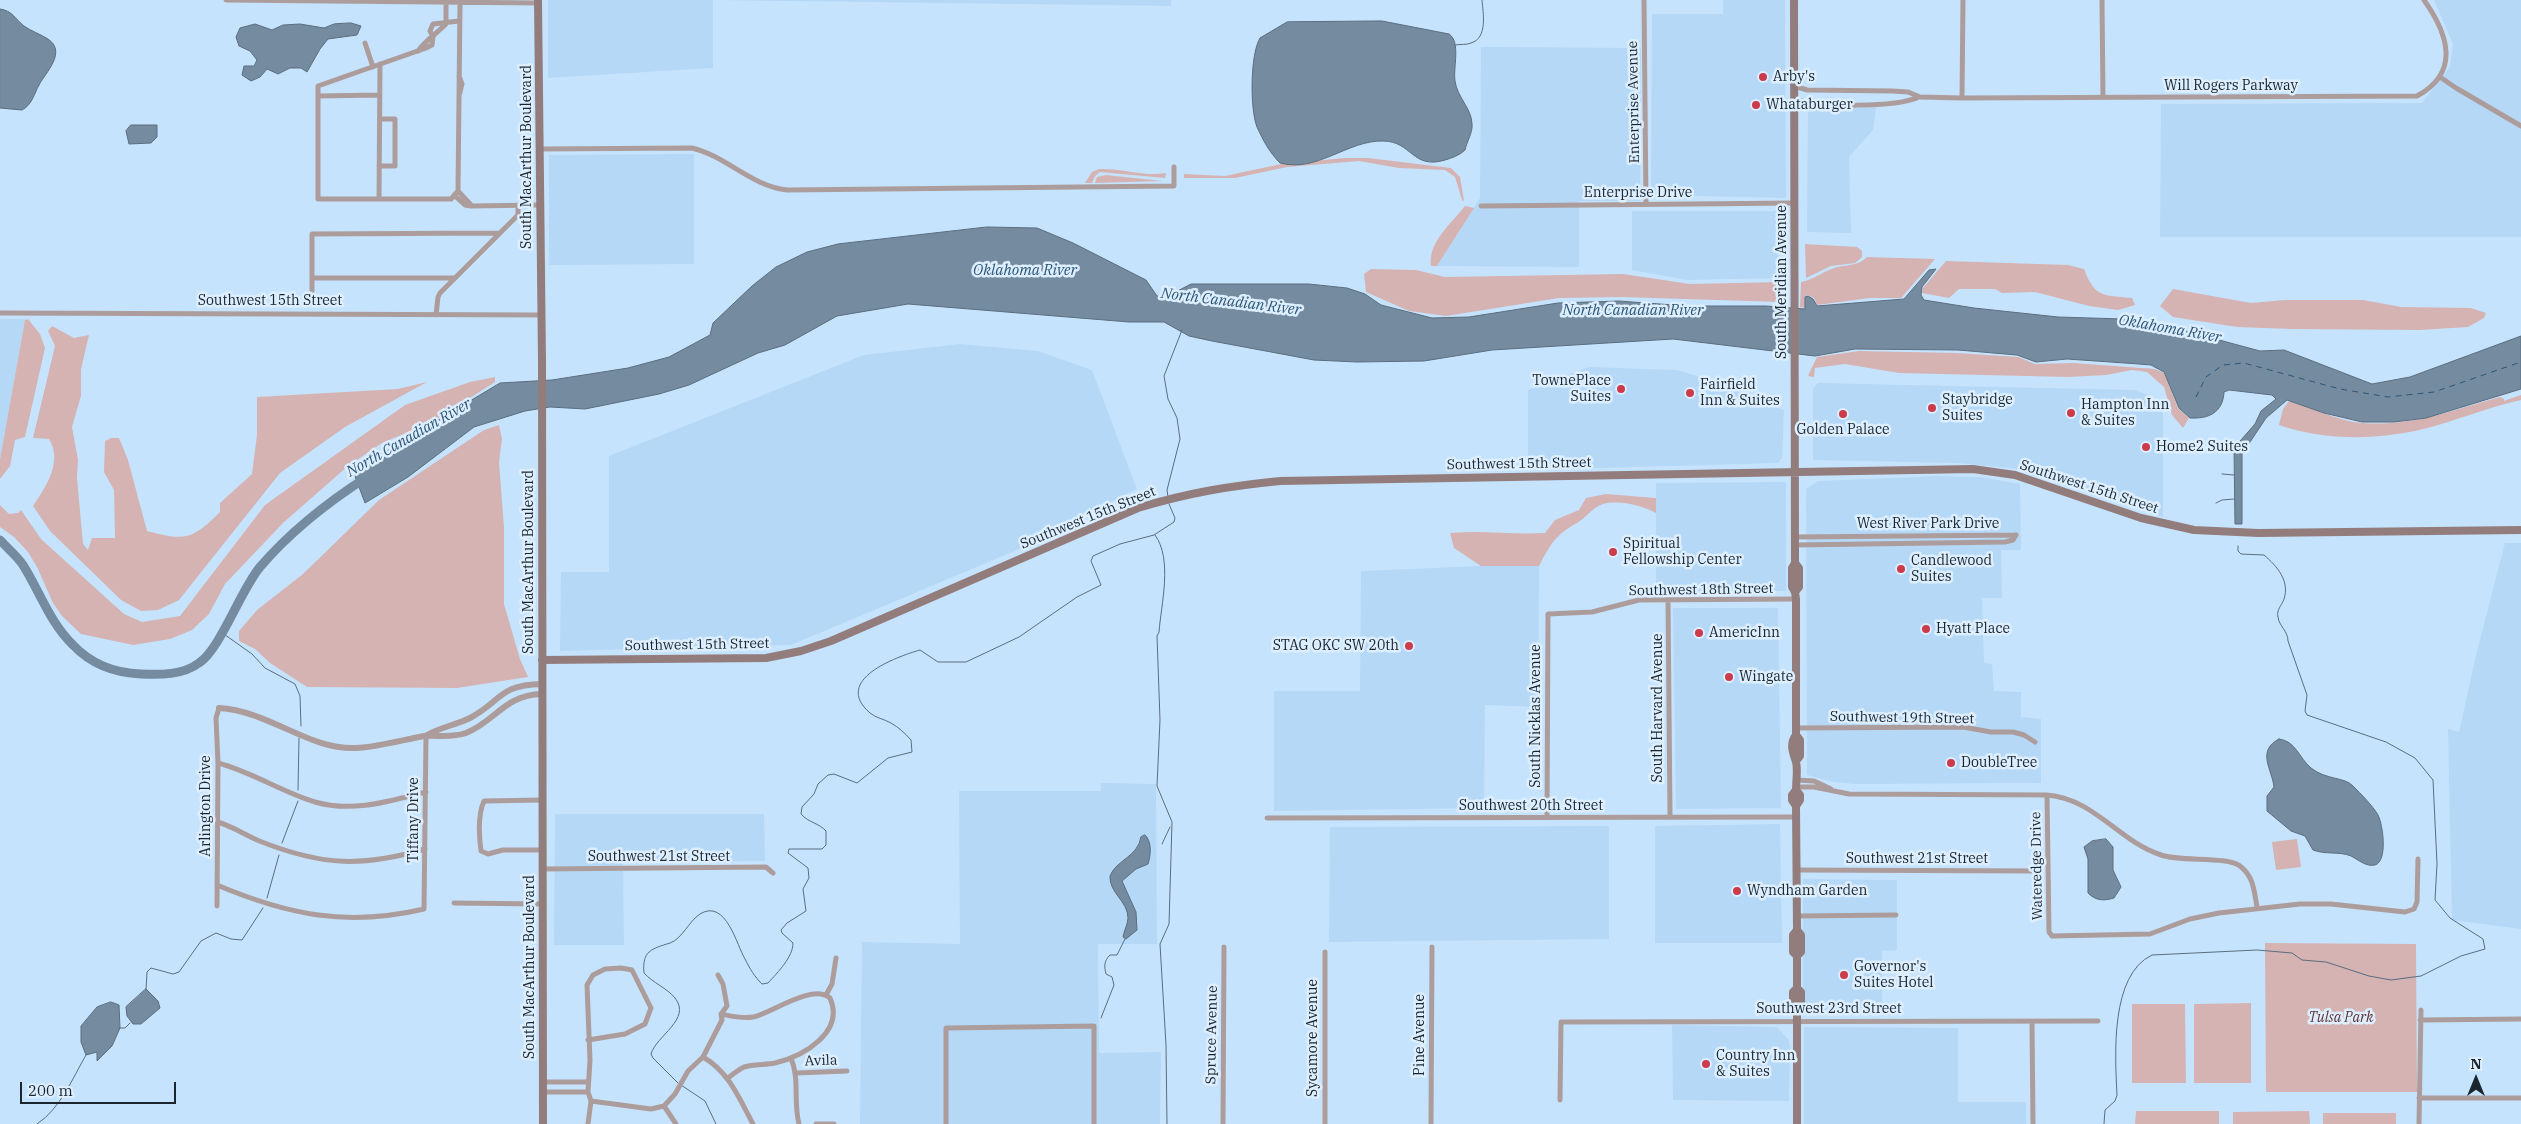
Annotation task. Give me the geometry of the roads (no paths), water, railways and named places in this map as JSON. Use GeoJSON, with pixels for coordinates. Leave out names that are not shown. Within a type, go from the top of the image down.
{"type":"FeatureCollection","features":[{"type":"Feature","properties":{"kind":"main road","name":"South Meridian Avenue"},"geometry":{"type":"LineString","coordinates":[[1794,0],[1795,564],[1792,568],[1792,587],[1796,596],[1796,732],[1792,740],[1792,756],[1796,761],[1796,786],[1792,800],[1796,806],[1797,930],[1793,935],[1793,952],[1797,956],[1797,988],[1793,992],[1793,1009],[1797,1017],[1797,1124]]}},
{"type":"Feature","properties":{"kind":"main road","name":"South MacArthur Boulevard"},"geometry":{"type":"LineString","coordinates":[[538,2],[542,361],[543,1124]]}},
{"type":"Feature","properties":{"kind":"main road","name":"Southwest 15th Street"},"geometry":{"type":"LineString","coordinates":[[542,660],[766,658],[802,651],[831,641],[1138,508],[1224,486],[1280,481],[1948,469],[1996,472],[2042,483],[2163,524],[2226,533],[2521,530]]}},
{"type":"Feature","properties":{"kind":"street"},"geometry":{"type":"LineString","coordinates":[[226,0],[343,0],[350,3],[538,2]]}},
{"type":"Feature","properties":{"kind":"street","name":"Enterprise Avenue"},"geometry":{"type":"LineString","coordinates":[[1644,0],[1646,204]]}},
{"type":"Feature","properties":{"kind":"street"},"geometry":{"type":"LineString","coordinates":[[1962,98],[1963,0]]}},
{"type":"Feature","properties":{"kind":"street"},"geometry":{"type":"LineString","coordinates":[[2102,0],[2103,97]]}},
{"type":"Feature","properties":{"kind":"street"},"geometry":{"type":"LineString","coordinates":[[2424,0],[2437,19],[2443,35],[2445,66],[2440,77],[2521,126]]}},
{"type":"Feature","properties":{"kind":"street"},"geometry":{"type":"LineString","coordinates":[[444,2],[446,24],[433,38],[427,40],[418,52],[318,86],[318,199],[450,199],[456,194],[459,96],[462,87],[459,76],[460,3]]}},
{"type":"Feature","properties":{"kind":"street"},"geometry":{"type":"LineString","coordinates":[[433,38],[430,31],[433,24],[459,21]]}},
{"type":"Feature","properties":{"kind":"street"},"geometry":{"type":"LineString","coordinates":[[365,43],[373,67]]}},
{"type":"Feature","properties":{"kind":"street"},"geometry":{"type":"LineString","coordinates":[[379,199],[380,64]]}},
{"type":"Feature","properties":{"kind":"street","name":"Will Rogers Parkway"},"geometry":{"type":"LineString","coordinates":[[1794,86],[1807,90],[1908,92],[1920,97],[1962,98],[2400,97],[2417,96],[2432,87],[2440,77]]}},
{"type":"Feature","properties":{"kind":"street"},"geometry":{"type":"LineString","coordinates":[[1852,91],[1852,104]]}},
{"type":"Feature","properties":{"kind":"street"},"geometry":{"type":"LineString","coordinates":[[1873,91],[1873,104]]}},
{"type":"Feature","properties":{"kind":"street"},"geometry":{"type":"LineString","coordinates":[[318,96],[380,95]]}},
{"type":"Feature","properties":{"kind":"street","name":"Will Rogers Parkway"},"geometry":{"type":"LineString","coordinates":[[1794,100],[1808,104],[1873,104],[1909,102],[1920,97]]}},
{"type":"Feature","properties":{"kind":"street"},"geometry":{"type":"LineString","coordinates":[[379,166],[395,166],[395,119],[380,119]]}},
{"type":"Feature","properties":{"kind":"street"},"geometry":{"type":"LineString","coordinates":[[539,149],[692,148],[705,151],[760,184],[770,188],[787,190],[1174,186],[1174,167]]}},
{"type":"Feature","properties":{"kind":"street"},"geometry":{"type":"LineString","coordinates":[[456,194],[471,206],[540,205]]}},
{"type":"Feature","properties":{"kind":"street","name":"Enterprise Drive"},"geometry":{"type":"LineString","coordinates":[[1481,206],[1795,203]]}},
{"type":"Feature","properties":{"kind":"street"},"geometry":{"type":"LineString","coordinates":[[436,315],[438,297],[518,215],[518,205]]}},
{"type":"Feature","properties":{"kind":"street"},"geometry":{"type":"LineString","coordinates":[[312,293],[312,234],[499,233]]}},
{"type":"Feature","properties":{"kind":"street"},"geometry":{"type":"LineString","coordinates":[[312,278],[455,278]]}},
{"type":"Feature","properties":{"kind":"street","name":"Southwest 15th Street"},"geometry":{"type":"LineString","coordinates":[[0,313],[541,315]]}},
{"type":"Feature","properties":{"kind":"street"},"geometry":{"type":"LineString","coordinates":[[1937,535],[1938,543]]}},
{"type":"Feature","properties":{"kind":"street","name":"West River Park Drive"},"geometry":{"type":"LineString","coordinates":[[2016,535],[2013,540],[2005,542],[1835,545],[1795,541],[1835,536],[2016,535]]}},
{"type":"Feature","properties":{"kind":"street"},"geometry":{"type":"LineString","coordinates":[[1835,536],[1835,545]]}},
{"type":"Feature","properties":{"kind":"street"},"geometry":{"type":"LineString","coordinates":[[1864,536],[1864,544]]}},
{"type":"Feature","properties":{"kind":"street","name":"Southwest 18th Street"},"geometry":{"type":"LineString","coordinates":[[1548,614],[1592,612],[1631,600],[1796,596]]}},
{"type":"Feature","properties":{"kind":"street","name":"South Harvard Avenue"},"geometry":{"type":"LineString","coordinates":[[1668,600],[1670,817]]}},
{"type":"Feature","properties":{"kind":"street","name":"South Nicklas Avenue"},"geometry":{"type":"LineString","coordinates":[[1548,614],[1548,817]]}},
{"type":"Feature","properties":{"kind":"street"},"geometry":{"type":"LineString","coordinates":[[426,736],[436,730],[473,716],[515,686],[542,684]]}},
{"type":"Feature","properties":{"kind":"street"},"geometry":{"type":"LineString","coordinates":[[219,708],[242,710],[263,717],[321,743],[342,748],[359,748],[426,736],[465,734],[519,697],[542,694]]}},
{"type":"Feature","properties":{"kind":"street"},"geometry":{"type":"LineString","coordinates":[[493,701],[499,710]]}},
{"type":"Feature","properties":{"kind":"street","name":"Arlington Drive"},"geometry":{"type":"LineString","coordinates":[[217,906],[218,763],[216,718],[219,708]]}},
{"type":"Feature","properties":{"kind":"street","name":"Southwest 19th Street"},"geometry":{"type":"LineString","coordinates":[[1796,732],[1963,727],[1991,732],[2024,734],[2035,742]]}},
{"type":"Feature","properties":{"kind":"street","name":"Tiffany Drive"},"geometry":{"type":"LineString","coordinates":[[217,885],[287,911],[319,917],[380,917],[424,909],[426,904],[426,736]]}},
{"type":"Feature","properties":{"kind":"street"},"geometry":{"type":"LineString","coordinates":[[218,763],[241,769],[317,803],[362,806],[426,792]]}},
{"type":"Feature","properties":{"kind":"street","name":"Wateredge Drive"},"geometry":{"type":"LineString","coordinates":[[1796,786],[1814,787],[1838,793],[2047,795],[2078,802],[2100,815],[2132,842],[2154,852],[2176,859],[2219,861],[2238,865],[2249,874],[2253,882],[2257,907]]}},
{"type":"Feature","properties":{"kind":"street","name":"Wateredge Drive"},"geometry":{"type":"LineString","coordinates":[[2047,795],[2048,932],[2052,936],[2150,934],[2190,919],[2257,907],[2331,904],[2405,912],[2414,909],[2417,902],[2418,859]]}},
{"type":"Feature","properties":{"kind":"street"},"geometry":{"type":"LineString","coordinates":[[542,800],[484,801],[481,808],[481,851],[488,854],[503,850],[542,850]]}},
{"type":"Feature","properties":{"kind":"street","name":"Southwest 20th Street"},"geometry":{"type":"LineString","coordinates":[[1267,818],[1796,817]]}},
{"type":"Feature","properties":{"kind":"street"},"geometry":{"type":"LineString","coordinates":[[217,822],[231,826],[277,848],[324,861],[362,863],[392,858],[425,849]]}},
{"type":"Feature","properties":{"kind":"street","name":"Southwest 21st Street"},"geometry":{"type":"LineString","coordinates":[[542,869],[766,868],[773,873]]}},
{"type":"Feature","properties":{"kind":"street","name":"Southwest 21st Street"},"geometry":{"type":"LineString","coordinates":[[1796,870],[2038,871]]}},
{"type":"Feature","properties":{"kind":"street"},"geometry":{"type":"LineString","coordinates":[[454,903],[542,904]]}},
{"type":"Feature","properties":{"kind":"street"},"geometry":{"type":"LineString","coordinates":[[1797,916],[1896,915]]}},
{"type":"Feature","properties":{"kind":"street","name":"Spruce Avenue"},"geometry":{"type":"LineString","coordinates":[[1223,1124],[1224,947]]}},
{"type":"Feature","properties":{"kind":"street","name":"Pine Avenue"},"geometry":{"type":"LineString","coordinates":[[1431,1124],[1432,947]]}},
{"type":"Feature","properties":{"kind":"street","name":"Sycamore Avenue"},"geometry":{"type":"LineString","coordinates":[[1325,952],[1325,1124]]}},
{"type":"Feature","properties":{"kind":"street"},"geometry":{"type":"LineString","coordinates":[[826,995],[836,971],[836,958]]}},
{"type":"Feature","properties":{"kind":"street"},"geometry":{"type":"LineString","coordinates":[[588,1040],[625,1034],[645,1024],[651,1008],[632,970],[621,968],[606,969],[593,975],[587,985],[588,1092],[591,1101],[588,1124]]}},
{"type":"Feature","properties":{"kind":"street"},"geometry":{"type":"LineString","coordinates":[[591,1101],[652,1109],[664,1106],[670,1101],[688,1071],[703,1057],[722,1020],[721,1014],[726,1006],[723,984],[718,975]]}},
{"type":"Feature","properties":{"kind":"street"},"geometry":{"type":"LineString","coordinates":[[721,1014],[753,1017],[803,997],[826,995],[830,998],[834,1011],[829,1031],[819,1040],[791,1058],[774,1063],[746,1067],[728,1078]]}},
{"type":"Feature","properties":{"kind":"street"},"geometry":{"type":"LineString","coordinates":[[2419,1124],[2421,1010]]}},
{"type":"Feature","properties":{"kind":"street","name":"Southwest 23rd Street"},"geometry":{"type":"LineString","coordinates":[[1560,1100],[1561,1022],[1797,1017],[2098,1022]]}},
{"type":"Feature","properties":{"kind":"street"},"geometry":{"type":"LineString","coordinates":[[2420,1020],[2521,1020]]}},
{"type":"Feature","properties":{"kind":"street"},"geometry":{"type":"LineString","coordinates":[[2032,1022],[2033,1124]]}},
{"type":"Feature","properties":{"kind":"street"},"geometry":{"type":"LineString","coordinates":[[946,1124],[946,1028],[1094,1026],[1094,1124]]}},
{"type":"Feature","properties":{"kind":"street"},"geometry":{"type":"LineString","coordinates":[[703,1057],[722,1070],[728,1078],[753,1124]]}},
{"type":"Feature","properties":{"kind":"street"},"geometry":{"type":"LineString","coordinates":[[791,1058],[796,1073],[796,1108],[799,1124]]}},
{"type":"Feature","properties":{"kind":"street","name":"Avila"},"geometry":{"type":"LineString","coordinates":[[796,1073],[847,1071]]}},
{"type":"Feature","properties":{"kind":"street"},"geometry":{"type":"LineString","coordinates":[[543,1082],[588,1082]]}},
{"type":"Feature","properties":{"kind":"street"},"geometry":{"type":"LineString","coordinates":[[543,1092],[588,1092]]}},
{"type":"Feature","properties":{"kind":"street"},"geometry":{"type":"LineString","coordinates":[[2419,1098],[2521,1098]]}},
{"type":"Feature","properties":{"kind":"street"},"geometry":{"type":"LineString","coordinates":[[664,1106],[676,1124]]}},
{"type":"Feature","properties":{"kind":"street"},"geometry":{"type":"LineString","coordinates":[[816,1124],[834,1124]]}},
{"type":"Feature","properties":{"kind":"water"},"geometry":{"type":"Polygon","coordinates":[[[0,9],[11,13],[24,26],[48,39],[56,50],[50,68],[30,102],[22,110],[0,108],[0,9]]]}},
{"type":"Feature","properties":{"kind":"water"},"geometry":{"type":"Polygon","coordinates":[[[1382,21],[1449,34],[1453,38],[1456,49],[1456,87],[1470,113],[1472,124],[1465,150],[1456,156],[1434,162],[1425,161],[1393,142],[1383,141],[1357,145],[1307,164],[1280,163],[1264,141],[1257,127],[1253,108],[1252,82],[1254,57],[1260,38],[1287,22],[1382,21]]]}},
{"type":"Feature","properties":{"kind":"water"},"geometry":{"type":"Polygon","coordinates":[[[351,23],[361,26],[357,35],[328,39],[307,72],[301,68],[290,68],[278,74],[267,69],[260,77],[251,81],[242,75],[244,66],[254,66],[257,60],[250,51],[239,46],[236,37],[240,28],[255,24],[272,30],[283,25],[300,24],[324,28],[334,24],[351,23]]]}},
{"type":"Feature","properties":{"kind":"water"},"geometry":{"type":"Polygon","coordinates":[[[131,125],[157,125],[157,137],[151,143],[129,144],[126,131],[131,125]]]}},
{"type":"Feature","properties":{"kind":"water","name":"Oklahoma River"},"geometry":{"type":"Polygon","coordinates":[[[987,227],[1037,228],[1073,243],[1146,280],[1157,296],[1166,297],[1191,284],[1309,284],[1347,288],[1365,294],[1381,305],[1432,318],[1469,317],[1558,303],[1619,301],[1687,306],[1766,306],[1805,309],[1805,297],[1808,296],[1813,299],[1817,306],[1904,299],[1929,270],[1936,269],[1922,287],[1921,295],[1924,300],[1974,308],[2058,317],[2123,319],[2171,327],[2260,351],[2284,350],[2372,384],[2410,377],[2521,336],[2521,389],[2426,418],[2394,422],[2362,422],[2324,413],[2287,400],[2266,418],[2242,454],[2242,524],[2235,524],[2234,448],[2255,424],[2261,411],[2276,399],[2272,395],[2229,390],[2224,392],[2218,410],[2208,416],[2190,418],[2179,408],[2164,372],[2151,365],[2067,359],[2036,362],[2017,355],[1958,350],[1855,349],[1815,356],[1673,339],[1492,350],[1424,361],[1357,362],[1314,360],[1189,336],[1164,322],[1129,322],[908,304],[837,316],[785,345],[758,353],[689,385],[659,394],[585,409],[550,407],[525,411],[474,427],[408,477],[365,503],[353,471],[500,383],[552,380],[628,368],[669,357],[710,335],[713,323],[752,286],[776,267],[807,252],[838,244],[987,227]]]}},
{"type":"Feature","properties":{"kind":"water"},"geometry":{"type":"Polygon","coordinates":[[[2279,739],[2285,740],[2293,746],[2307,764],[2317,772],[2350,783],[2373,807],[2380,820],[2383,834],[2382,857],[2379,862],[2375,865],[2369,865],[2351,856],[2313,850],[2305,836],[2291,831],[2267,811],[2267,796],[2274,787],[2267,761],[2268,749],[2279,739]]]}},
{"type":"Feature","properties":{"kind":"water"},"geometry":{"type":"Polygon","coordinates":[[[1145,835],[1149,841],[1150,848],[1148,864],[1136,869],[1122,881],[1136,912],[1137,930],[1126,939],[1123,937],[1128,920],[1127,912],[1112,887],[1110,876],[1117,866],[1136,849],[1141,837],[1145,835]]]}},
{"type":"Feature","properties":{"kind":"water"},"geometry":{"type":"Polygon","coordinates":[[[2106,839],[2113,847],[2113,870],[2121,887],[2114,898],[2103,900],[2094,898],[2088,893],[2088,859],[2084,847],[2092,841],[2106,839]]]}},
{"type":"Feature","properties":{"kind":"water"},"geometry":{"type":"Polygon","coordinates":[[[146,989],[158,1001],[160,1008],[141,1024],[133,1024],[127,1016],[126,1007],[146,989]]]}},
{"type":"Feature","properties":{"kind":"water"},"geometry":{"type":"Polygon","coordinates":[[[111,1002],[119,1005],[120,1028],[112,1046],[97,1061],[97,1052],[86,1055],[81,1042],[81,1026],[97,1007],[111,1002]]]}},
{"type":"Feature","properties":{"kind":"waterway"},"geometry":{"type":"LineString","coordinates":[[1455,45],[1469,44],[1480,36],[1483,24],[1482,0]]}},
{"type":"Feature","properties":{"kind":"waterway"},"geometry":{"type":"LineString","coordinates":[[1168,497],[1167,490],[1180,439],[1177,418],[1168,399],[1164,376],[1182,330]]}},
{"type":"Feature","properties":{"kind":"waterway"},"geometry":{"type":"LineString","coordinates":[[2222,474],[2234,475]]}},
{"type":"Feature","properties":{"kind":"waterway","name":"North Canadian River"},"geometry":{"type":"LineString","coordinates":[[0,540],[18,558],[58,627],[80,652],[104,666],[122,672],[148,674],[179,672],[193,667],[207,656],[223,632],[253,577],[272,554],[324,507],[367,477]]}},
{"type":"Feature","properties":{"kind":"waterway"},"geometry":{"type":"LineString","coordinates":[[2216,503],[2222,500],[2234,499]]}},
{"type":"Feature","properties":{"kind":"waterway"},"geometry":{"type":"LineString","coordinates":[[678,1083],[651,1054],[654,1047],[676,1020],[679,1006],[672,994],[644,973],[646,955],[653,949],[674,941],[696,917],[709,911],[717,912],[724,918],[754,975],[762,984],[768,983],[788,959],[793,943],[781,930],[787,923],[806,911],[803,889],[809,878],[808,868],[788,853],[789,849],[822,849],[826,845],[826,831],[801,814],[802,807],[814,794],[818,784],[828,775],[834,774],[857,783],[888,758],[912,752],[911,740],[899,728],[870,713],[860,701],[858,690],[863,680],[884,664],[920,650],[938,662],[966,662],[1019,637],[1077,597],[1101,585],[1091,561],[1093,556],[1120,544],[1154,535],[1174,522],[1175,518],[1169,504]]}},
{"type":"Feature","properties":{"kind":"waterway"},"geometry":{"type":"LineString","coordinates":[[1155,535],[1164,556],[1165,569],[1159,632],[1157,636],[1160,720],[1157,786],[1172,822],[1169,924],[1160,944],[1166,1045],[1167,1124]]}},
{"type":"Feature","properties":{"kind":"waterway"},"geometry":{"type":"LineString","coordinates":[[2104,1124],[2105,1110],[2115,1101],[2117,1095],[2116,1038],[2122,998],[2129,980],[2138,965],[2152,955],[2257,950],[2292,953],[2302,960],[2326,962],[2369,976],[2391,980],[2421,976],[2461,956],[2485,949],[2483,939],[2450,918],[2435,900],[2437,864],[2433,780],[2415,758],[2386,742],[2307,715],[2305,711],[2307,695],[2287,634],[2278,617],[2278,610],[2284,599],[2284,580],[2278,569],[2264,555],[2241,554],[2238,551],[2238,546]]}},
{"type":"Feature","properties":{"kind":"waterway"},"geometry":{"type":"LineString","coordinates":[[221,632],[252,654],[265,668],[295,684],[300,696],[301,726]]}},
{"type":"Feature","properties":{"kind":"waterway"},"geometry":{"type":"LineString","coordinates":[[298,790],[299,738]]}},
{"type":"Feature","properties":{"kind":"waterway"},"geometry":{"type":"LineString","coordinates":[[282,843],[298,801]]}},
{"type":"Feature","properties":{"kind":"waterway"},"geometry":{"type":"LineString","coordinates":[[1162,844],[1170,827]]}},
{"type":"Feature","properties":{"kind":"waterway"},"geometry":{"type":"LineString","coordinates":[[267,898],[279,855]]}},
{"type":"Feature","properties":{"kind":"waterway"},"geometry":{"type":"LineString","coordinates":[[146,990],[147,972],[151,968],[173,974],[179,972],[201,941],[216,933],[231,939],[242,940],[263,908]]}},
{"type":"Feature","properties":{"kind":"waterway"},"geometry":{"type":"LineString","coordinates":[[1101,1018],[1114,985],[1112,977],[1106,974],[1106,962],[1110,955],[1117,955],[1125,939]]}},
{"type":"Feature","properties":{"kind":"waterway"},"geometry":{"type":"LineString","coordinates":[[119,1028],[125,1028],[130,1023]]}},
{"type":"Feature","properties":{"kind":"waterway"},"geometry":{"type":"LineString","coordinates":[[37,1124],[53,1110],[71,1083],[86,1055]]}},
{"type":"Feature","properties":{"kind":"waterway"},"geometry":{"type":"LineString","coordinates":[[681,1085],[705,1101],[716,1124]]}},
{"type":"Feature","properties":{"kind":"place","name":"Arby's"},"geometry":{"type":"Point","coordinates":[1763,77]}},
{"type":"Feature","properties":{"kind":"place","name":"Whataburger"},"geometry":{"type":"Point","coordinates":[1756,105]}},
{"type":"Feature","properties":{"kind":"place","name":"TownePlace Suites"},"geometry":{"type":"Point","coordinates":[1621,389]}},
{"type":"Feature","properties":{"kind":"place","name":"Fairfield Inn & Suites"},"geometry":{"type":"Point","coordinates":[1690,393]}},
{"type":"Feature","properties":{"kind":"place","name":"Staybridge Suites"},"geometry":{"type":"Point","coordinates":[1932,408]}},
{"type":"Feature","properties":{"kind":"place","name":"Hampton Inn & Suites"},"geometry":{"type":"Point","coordinates":[2071,413]}},
{"type":"Feature","properties":{"kind":"place","name":"Golden Palace"},"geometry":{"type":"Point","coordinates":[1843,414]}},
{"type":"Feature","properties":{"kind":"place","name":"Home2 Suites"},"geometry":{"type":"Point","coordinates":[2146,447]}},
{"type":"Feature","properties":{"kind":"place","name":"Spiritual Fellowship Center"},"geometry":{"type":"Point","coordinates":[1613,552]}},
{"type":"Feature","properties":{"kind":"place","name":"Candlewood Suites"},"geometry":{"type":"Point","coordinates":[1901,569]}},
{"type":"Feature","properties":{"kind":"place","name":"Hyatt Place"},"geometry":{"type":"Point","coordinates":[1926,629]}},
{"type":"Feature","properties":{"kind":"place","name":"AmericInn"},"geometry":{"type":"Point","coordinates":[1699,633]}},
{"type":"Feature","properties":{"kind":"place","name":"STAG OKC SW 20th"},"geometry":{"type":"Point","coordinates":[1409,646]}},
{"type":"Feature","properties":{"kind":"place","name":"Wingate"},"geometry":{"type":"Point","coordinates":[1729,677]}},
{"type":"Feature","properties":{"kind":"place","name":"DoubleTree"},"geometry":{"type":"Point","coordinates":[1951,763]}},
{"type":"Feature","properties":{"kind":"place","name":"Wyndham Garden"},"geometry":{"type":"Point","coordinates":[1737,891]}},
{"type":"Feature","properties":{"kind":"place","name":"Governor's Suites Hotel"},"geometry":{"type":"Point","coordinates":[1844,975]}},
{"type":"Feature","properties":{"kind":"place","name":"Country Inn & Suites"},"geometry":{"type":"Point","coordinates":[1706,1064]}},
{"type":"Feature","properties":{"kind":"park label","name":"Tulsa Park"},"geometry":{"type":"Point","coordinates":[2341,1018]}}]}
